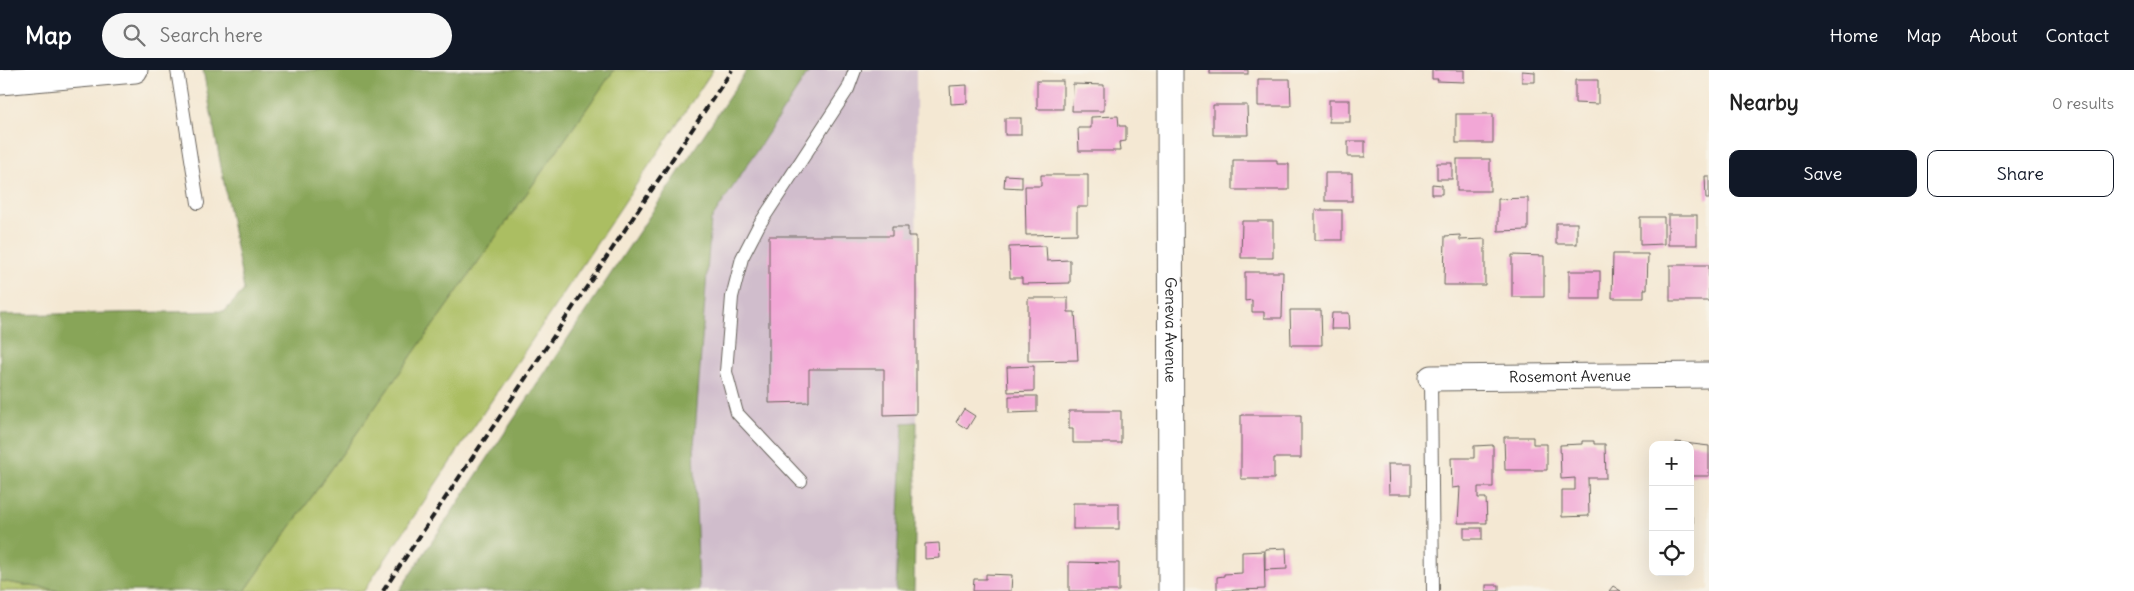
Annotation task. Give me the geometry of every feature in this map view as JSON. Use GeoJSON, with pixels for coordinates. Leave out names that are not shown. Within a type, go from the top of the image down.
{"type":"FeatureCollection","features":[{"type":"Feature","properties":{"kind":"street"},"geometry":{"type":"LineString","coordinates":[[0,82],[135,70]]}},
{"type":"Feature","properties":{"kind":"street","name":"Geneva Avenue"},"geometry":{"type":"LineString","coordinates":[[1170,70],[1171,591]]}},
{"type":"Feature","properties":{"kind":"street","name":"Rosemont Avenue"},"geometry":{"type":"LineString","coordinates":[[1431,378],[1709,375]]}},
{"type":"Feature","properties":{"kind":"lane"},"geometry":{"type":"LineString","coordinates":[[177,70],[198,202]]}},
{"type":"Feature","properties":{"kind":"lane"},"geometry":{"type":"LineString","coordinates":[[801,481],[737,413],[726,372],[732,297],[742,258],[755,233],[848,88],[855,70]]}},
{"type":"Feature","properties":{"kind":"lane"},"geometry":{"type":"LineString","coordinates":[[1431,378],[1433,591]]}},
{"type":"Feature","properties":{"kind":"shaded area"},"geometry":{"type":"Polygon","coordinates":[[[810,70],[916,70],[917,422],[903,423],[896,591],[699,591],[697,585],[694,446],[711,220],[810,70]]]}},
{"type":"Feature","properties":{"kind":"green space"},"geometry":{"type":"Polygon","coordinates":[[[203,70],[614,70],[245,591],[61,591],[0,581],[0,315],[225,311],[244,290],[203,70]]]}},
{"type":"Feature","properties":{"kind":"green space"},"geometry":{"type":"Polygon","coordinates":[[[614,70],[713,70],[364,591],[245,591],[614,70]]]}},
{"type":"Feature","properties":{"kind":"green space"},"geometry":{"type":"Polygon","coordinates":[[[747,70],[810,70],[711,220],[694,446],[699,591],[399,591],[747,70]]]}},
{"type":"Feature","properties":{"kind":"green space"},"geometry":{"type":"Polygon","coordinates":[[[917,422],[914,591],[896,591],[903,423],[917,422]]]}},
{"type":"Feature","properties":{"kind":"green space"},"geometry":{"type":"Polygon","coordinates":[[[0,581],[61,591],[0,591],[0,581]]]}},
{"type":"Feature","properties":{"kind":"building"},"geometry":{"type":"Polygon","coordinates":[[[1210,70],[1248,70],[1248,74],[1210,74],[1210,70]]]}},
{"type":"Feature","properties":{"kind":"building"},"geometry":{"type":"Polygon","coordinates":[[[1432,70],[1464,70],[1464,82],[1437,81],[1438,79],[1432,79],[1432,70]]]}},
{"type":"Feature","properties":{"kind":"building"},"geometry":{"type":"Polygon","coordinates":[[[1522,71],[1535,72],[1535,82],[1522,82],[1522,71]]]}},
{"type":"Feature","properties":{"kind":"building"},"geometry":{"type":"Polygon","coordinates":[[[1258,79],[1290,79],[1291,106],[1258,106],[1258,79]]]}},
{"type":"Feature","properties":{"kind":"building"},"geometry":{"type":"Polygon","coordinates":[[[1575,80],[1598,80],[1598,104],[1575,103],[1575,80]]]}},
{"type":"Feature","properties":{"kind":"building"},"geometry":{"type":"Polygon","coordinates":[[[1037,81],[1063,81],[1063,109],[1037,109],[1037,81]]]}},
{"type":"Feature","properties":{"kind":"building"},"geometry":{"type":"Polygon","coordinates":[[[1073,84],[1104,85],[1104,111],[1072,111],[1073,84]]]}},
{"type":"Feature","properties":{"kind":"building"},"geometry":{"type":"Polygon","coordinates":[[[967,85],[967,103],[951,104],[950,86],[967,85]]]}},
{"type":"Feature","properties":{"kind":"building"},"geometry":{"type":"Polygon","coordinates":[[[1329,100],[1350,100],[1350,122],[1329,122],[1329,100]]]}},
{"type":"Feature","properties":{"kind":"building"},"geometry":{"type":"Polygon","coordinates":[[[1213,105],[1247,105],[1248,135],[1213,135],[1213,105]]]}},
{"type":"Feature","properties":{"kind":"building"},"geometry":{"type":"Polygon","coordinates":[[[1456,114],[1493,114],[1493,143],[1456,143],[1456,114]]]}},
{"type":"Feature","properties":{"kind":"building"},"geometry":{"type":"Polygon","coordinates":[[[1118,116],[1119,126],[1126,126],[1126,141],[1119,142],[1120,151],[1079,151],[1078,128],[1091,128],[1091,117],[1118,116]]]}},
{"type":"Feature","properties":{"kind":"building"},"geometry":{"type":"Polygon","coordinates":[[[1005,118],[1021,118],[1021,135],[1005,135],[1005,118]]]}},
{"type":"Feature","properties":{"kind":"building"},"geometry":{"type":"Polygon","coordinates":[[[1348,141],[1365,141],[1365,157],[1348,157],[1348,141]]]}},
{"type":"Feature","properties":{"kind":"building"},"geometry":{"type":"Polygon","coordinates":[[[1457,159],[1490,159],[1490,191],[1457,191],[1457,159]]]}},
{"type":"Feature","properties":{"kind":"building"},"geometry":{"type":"Polygon","coordinates":[[[1233,160],[1277,160],[1277,164],[1289,164],[1289,190],[1233,190],[1233,160]]]}},
{"type":"Feature","properties":{"kind":"building"},"geometry":{"type":"Polygon","coordinates":[[[1437,163],[1452,163],[1452,179],[1437,179],[1437,163]]]}},
{"type":"Feature","properties":{"kind":"building"},"geometry":{"type":"Polygon","coordinates":[[[1325,173],[1352,173],[1352,201],[1325,201],[1325,173]]]}},
{"type":"Feature","properties":{"kind":"building"},"geometry":{"type":"Polygon","coordinates":[[[1005,175],[1022,176],[1022,188],[1004,187],[1005,175]]]}},
{"type":"Feature","properties":{"kind":"building"},"geometry":{"type":"Polygon","coordinates":[[[1041,175],[1088,175],[1088,207],[1077,207],[1077,234],[1026,235],[1025,186],[1041,186],[1041,175]]]}},
{"type":"Feature","properties":{"kind":"building"},"geometry":{"type":"Polygon","coordinates":[[[1705,176],[1709,176],[1709,199],[1706,199],[1705,176]]]}},
{"type":"Feature","properties":{"kind":"building"},"geometry":{"type":"Polygon","coordinates":[[[1432,184],[1442,185],[1442,194],[1432,194],[1432,184]]]}},
{"type":"Feature","properties":{"kind":"building"},"geometry":{"type":"Polygon","coordinates":[[[1528,198],[1528,230],[1498,231],[1498,199],[1528,198]]]}},
{"type":"Feature","properties":{"kind":"building"},"geometry":{"type":"Polygon","coordinates":[[[1315,210],[1342,210],[1342,240],[1315,240],[1315,210]]]}},
{"type":"Feature","properties":{"kind":"building"},"geometry":{"type":"Polygon","coordinates":[[[1668,215],[1697,215],[1697,245],[1668,245],[1668,215]]]}},
{"type":"Feature","properties":{"kind":"building"},"geometry":{"type":"Polygon","coordinates":[[[1640,217],[1664,217],[1664,244],[1640,245],[1640,217]]]}},
{"type":"Feature","properties":{"kind":"building"},"geometry":{"type":"Polygon","coordinates":[[[1242,221],[1273,221],[1273,258],[1241,258],[1242,221]]]}},
{"type":"Feature","properties":{"kind":"building"},"geometry":{"type":"Polygon","coordinates":[[[1556,223],[1577,223],[1577,244],[1556,244],[1556,223]]]}},
{"type":"Feature","properties":{"kind":"building"},"geometry":{"type":"Polygon","coordinates":[[[892,227],[908,227],[908,236],[916,236],[916,414],[884,415],[884,369],[809,369],[809,402],[769,403],[769,236],[892,236],[892,227]]]}},
{"type":"Feature","properties":{"kind":"building"},"geometry":{"type":"Polygon","coordinates":[[[1460,235],[1460,240],[1485,239],[1485,285],[1444,285],[1445,236],[1460,235]]]}},
{"type":"Feature","properties":{"kind":"building"},"geometry":{"type":"Polygon","coordinates":[[[1046,246],[1047,261],[1070,260],[1070,283],[1022,284],[1022,278],[1010,278],[1009,247],[1046,246]]]}},
{"type":"Feature","properties":{"kind":"building"},"geometry":{"type":"Polygon","coordinates":[[[1613,254],[1648,254],[1647,289],[1644,289],[1644,298],[1612,298],[1613,254]]]}},
{"type":"Feature","properties":{"kind":"building"},"geometry":{"type":"Polygon","coordinates":[[[1512,255],[1544,256],[1544,297],[1512,297],[1512,255]]]}},
{"type":"Feature","properties":{"kind":"building"},"geometry":{"type":"Polygon","coordinates":[[[1670,265],[1709,265],[1709,301],[1670,301],[1670,265]]]}},
{"type":"Feature","properties":{"kind":"building"},"geometry":{"type":"Polygon","coordinates":[[[1569,271],[1600,271],[1600,299],[1569,299],[1569,271]]]}},
{"type":"Feature","properties":{"kind":"building"},"geometry":{"type":"Polygon","coordinates":[[[1245,272],[1283,272],[1282,318],[1264,318],[1264,312],[1252,312],[1252,300],[1245,301],[1245,272]]]}},
{"type":"Feature","properties":{"kind":"building"},"geometry":{"type":"Polygon","coordinates":[[[1028,298],[1068,298],[1068,312],[1075,312],[1078,360],[1028,361],[1028,298]]]}},
{"type":"Feature","properties":{"kind":"building"},"geometry":{"type":"Polygon","coordinates":[[[1290,310],[1321,310],[1322,345],[1291,345],[1290,310]]]}},
{"type":"Feature","properties":{"kind":"building"},"geometry":{"type":"Polygon","coordinates":[[[1332,313],[1349,313],[1350,329],[1331,329],[1332,313]]]}},
{"type":"Feature","properties":{"kind":"building"},"geometry":{"type":"Polygon","coordinates":[[[1034,366],[1034,391],[1008,392],[1007,367],[1034,366]]]}},
{"type":"Feature","properties":{"kind":"building"},"geometry":{"type":"Polygon","coordinates":[[[1009,396],[1037,396],[1037,412],[1009,413],[1009,396]]]}},
{"type":"Feature","properties":{"kind":"building"},"geometry":{"type":"Polygon","coordinates":[[[964,409],[975,416],[967,429],[956,422],[964,409]]]}},
{"type":"Feature","properties":{"kind":"building"},"geometry":{"type":"Polygon","coordinates":[[[1069,411],[1121,411],[1121,443],[1073,443],[1073,429],[1069,429],[1069,411]]]}},
{"type":"Feature","properties":{"kind":"building"},"geometry":{"type":"Polygon","coordinates":[[[1241,415],[1301,415],[1301,458],[1274,458],[1274,479],[1241,479],[1241,415]]]}},
{"type":"Feature","properties":{"kind":"building"},"geometry":{"type":"Polygon","coordinates":[[[1504,437],[1533,437],[1533,444],[1547,444],[1547,470],[1505,470],[1504,437]]]}},
{"type":"Feature","properties":{"kind":"building"},"geometry":{"type":"Polygon","coordinates":[[[1582,441],[1594,441],[1594,444],[1605,444],[1606,478],[1588,478],[1589,516],[1562,517],[1562,490],[1575,490],[1575,478],[1561,479],[1560,445],[1582,444],[1582,441]]]}},
{"type":"Feature","properties":{"kind":"building"},"geometry":{"type":"Polygon","coordinates":[[[1694,444],[1709,446],[1709,476],[1694,476],[1694,444]]]}},
{"type":"Feature","properties":{"kind":"building"},"geometry":{"type":"Polygon","coordinates":[[[1493,445],[1493,487],[1478,487],[1478,498],[1486,498],[1487,523],[1458,523],[1460,487],[1452,488],[1451,458],[1474,458],[1474,446],[1493,445]]]}},
{"type":"Feature","properties":{"kind":"building"},"geometry":{"type":"Polygon","coordinates":[[[1388,464],[1412,464],[1412,494],[1389,494],[1388,464]]]}},
{"type":"Feature","properties":{"kind":"building"},"geometry":{"type":"Polygon","coordinates":[[[1073,503],[1119,503],[1119,529],[1073,529],[1073,503]]]}},
{"type":"Feature","properties":{"kind":"building"},"geometry":{"type":"Polygon","coordinates":[[[1464,528],[1482,528],[1482,539],[1464,539],[1464,528]]]}},
{"type":"Feature","properties":{"kind":"building"},"geometry":{"type":"Polygon","coordinates":[[[939,543],[940,558],[925,559],[925,544],[939,543]]]}},
{"type":"Feature","properties":{"kind":"building"},"geometry":{"type":"Polygon","coordinates":[[[1286,548],[1287,569],[1265,570],[1265,549],[1286,548]]]}},
{"type":"Feature","properties":{"kind":"building"},"geometry":{"type":"Polygon","coordinates":[[[1264,551],[1265,589],[1217,591],[1217,577],[1224,576],[1224,574],[1242,573],[1242,552],[1264,551]]]}},
{"type":"Feature","properties":{"kind":"building"},"geometry":{"type":"Polygon","coordinates":[[[1069,562],[1119,563],[1119,591],[1069,591],[1069,562]]]}},
{"type":"Feature","properties":{"kind":"building"},"geometry":{"type":"Polygon","coordinates":[[[986,574],[1012,575],[1011,591],[973,591],[974,579],[986,579],[986,574]]]}},
{"type":"Feature","properties":{"kind":"building"},"geometry":{"type":"Polygon","coordinates":[[[1486,585],[1499,585],[1499,591],[1486,591],[1486,585]]]}},
{"type":"Feature","properties":{"kind":"building"},"geometry":{"type":"Polygon","coordinates":[[[1613,586],[1621,591],[1609,591],[1613,586]]]}},
{"type":"Feature","properties":{"kind":"railway"},"geometry":{"type":"LineString","coordinates":[[383,591],[732,70]]}}]}
